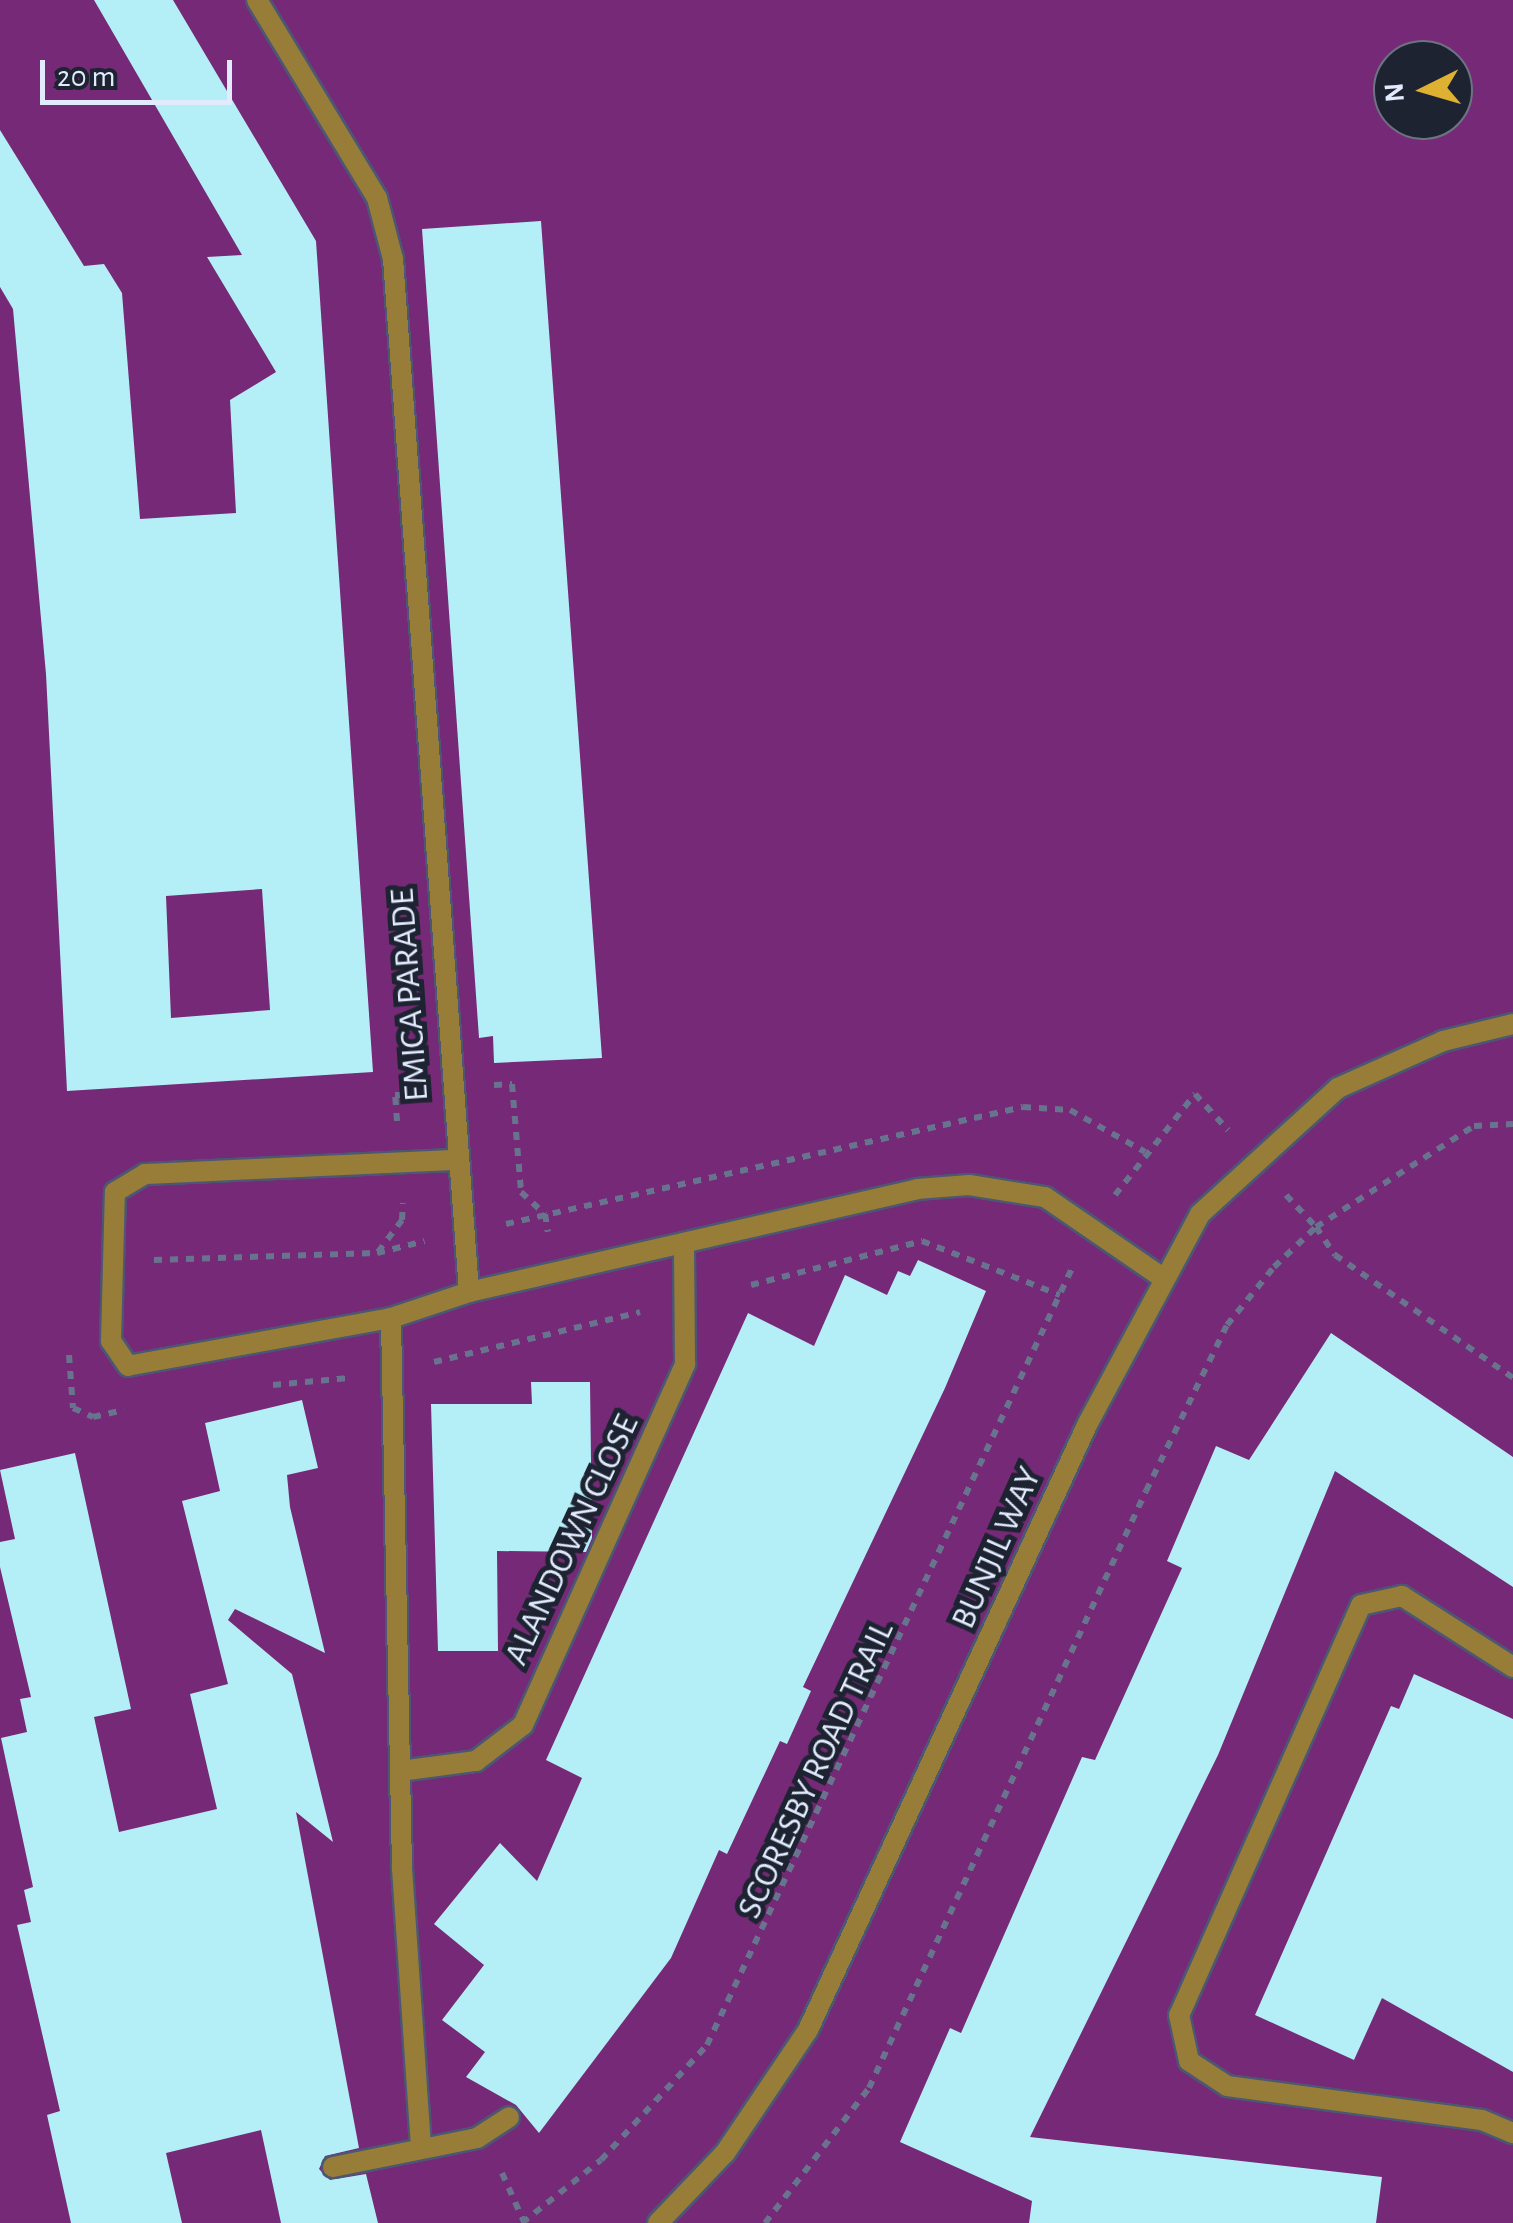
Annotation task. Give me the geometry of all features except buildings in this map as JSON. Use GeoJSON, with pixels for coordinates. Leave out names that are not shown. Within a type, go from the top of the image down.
{"type":"FeatureCollection","features":[{"type":"Feature","properties":{"kind":"street","name":"EMICA PARADE"},"geometry":{"type":"LineString","coordinates":[[258,0],[376,198],[393,259],[454,1160],[469,1292]]}},
{"type":"Feature","properties":{"kind":"street","name":"BUNJIL WAY"},"geometry":{"type":"LineString","coordinates":[[658,2223],[726,2153],[808,2030],[1160,1276],[1200,1214],[1338,1088],[1442,1041],[1513,1024]]}},
{"type":"Feature","properties":{"kind":"street"},"geometry":{"type":"LineString","coordinates":[[454,1160],[128,1179],[112,1211],[112,1341],[128,1366],[144,1368],[390,1318],[469,1292],[684,1248],[917,1189],[1004,1187],[1045,1197],[1160,1276]]}},
{"type":"Feature","properties":{"kind":"street","name":"ALANDOWN CLOSE"},"geometry":{"type":"LineString","coordinates":[[400,1771],[476,1761],[523,1725],[686,1364],[684,1248]]}},
{"type":"Feature","properties":{"kind":"street"},"geometry":{"type":"LineString","coordinates":[[390,1318],[400,1771],[421,2147]]}},
{"type":"Feature","properties":{"kind":"street"},"geometry":{"type":"LineString","coordinates":[[1513,1667],[1402,1596],[1362,1605],[1179,2015],[1189,2061],[1227,2086],[1482,2120],[1513,2133]]}},
{"type":"Feature","properties":{"kind":"street"},"geometry":{"type":"LineString","coordinates":[[334,2167],[478,2138],[509,2117]]}},
{"type":"Feature","properties":{"kind":"path"},"geometry":{"type":"LineString","coordinates":[[398,1132],[395,1095],[418,1094],[413,1075]]}},
{"type":"Feature","properties":{"kind":"path"},"geometry":{"type":"LineString","coordinates":[[476,1086],[512,1084],[521,1192],[545,1214],[552,1248]]}},
{"type":"Feature","properties":{"kind":"path"},"geometry":{"type":"LineString","coordinates":[[1130,1173],[1195,1094],[1215,1116]]}},
{"type":"Feature","properties":{"kind":"path"},"geometry":{"type":"LineString","coordinates":[[506,1224],[1023,1107],[1070,1110],[1145,1152]]}},
{"type":"Feature","properties":{"kind":"path"},"geometry":{"type":"LineString","coordinates":[[765,2223],[870,2088],[1227,1326],[1316,1227],[1474,1126],[1513,1124]]}},
{"type":"Feature","properties":{"kind":"path"},"geometry":{"type":"LineString","coordinates":[[377,1253],[402,1220],[402,1196]]}},
{"type":"Feature","properties":{"kind":"path"},"geometry":{"type":"LineString","coordinates":[[1299,1208],[1335,1254],[1513,1378]]}},
{"type":"Feature","properties":{"kind":"path"},"geometry":{"type":"LineString","coordinates":[[138,1260],[377,1253],[428,1240]]}},
{"type":"Feature","properties":{"kind":"path"},"geometry":{"type":"LineString","coordinates":[[751,1285],[922,1241],[1060,1295]]}},
{"type":"Feature","properties":{"kind":"path","name":"SCORESBY ROAD TRAIL"},"geometry":{"type":"LineString","coordinates":[[522,2223],[601,2160],[707,2045],[1068,1276]]}},
{"type":"Feature","properties":{"kind":"path"},"geometry":{"type":"LineString","coordinates":[[423,1364],[643,1311]]}},
{"type":"Feature","properties":{"kind":"shaded area"},"geometry":{"type":"Polygon","coordinates":[[[0,0],[1513,0],[1513,2223],[0,2223],[0,0]]]}}]}
